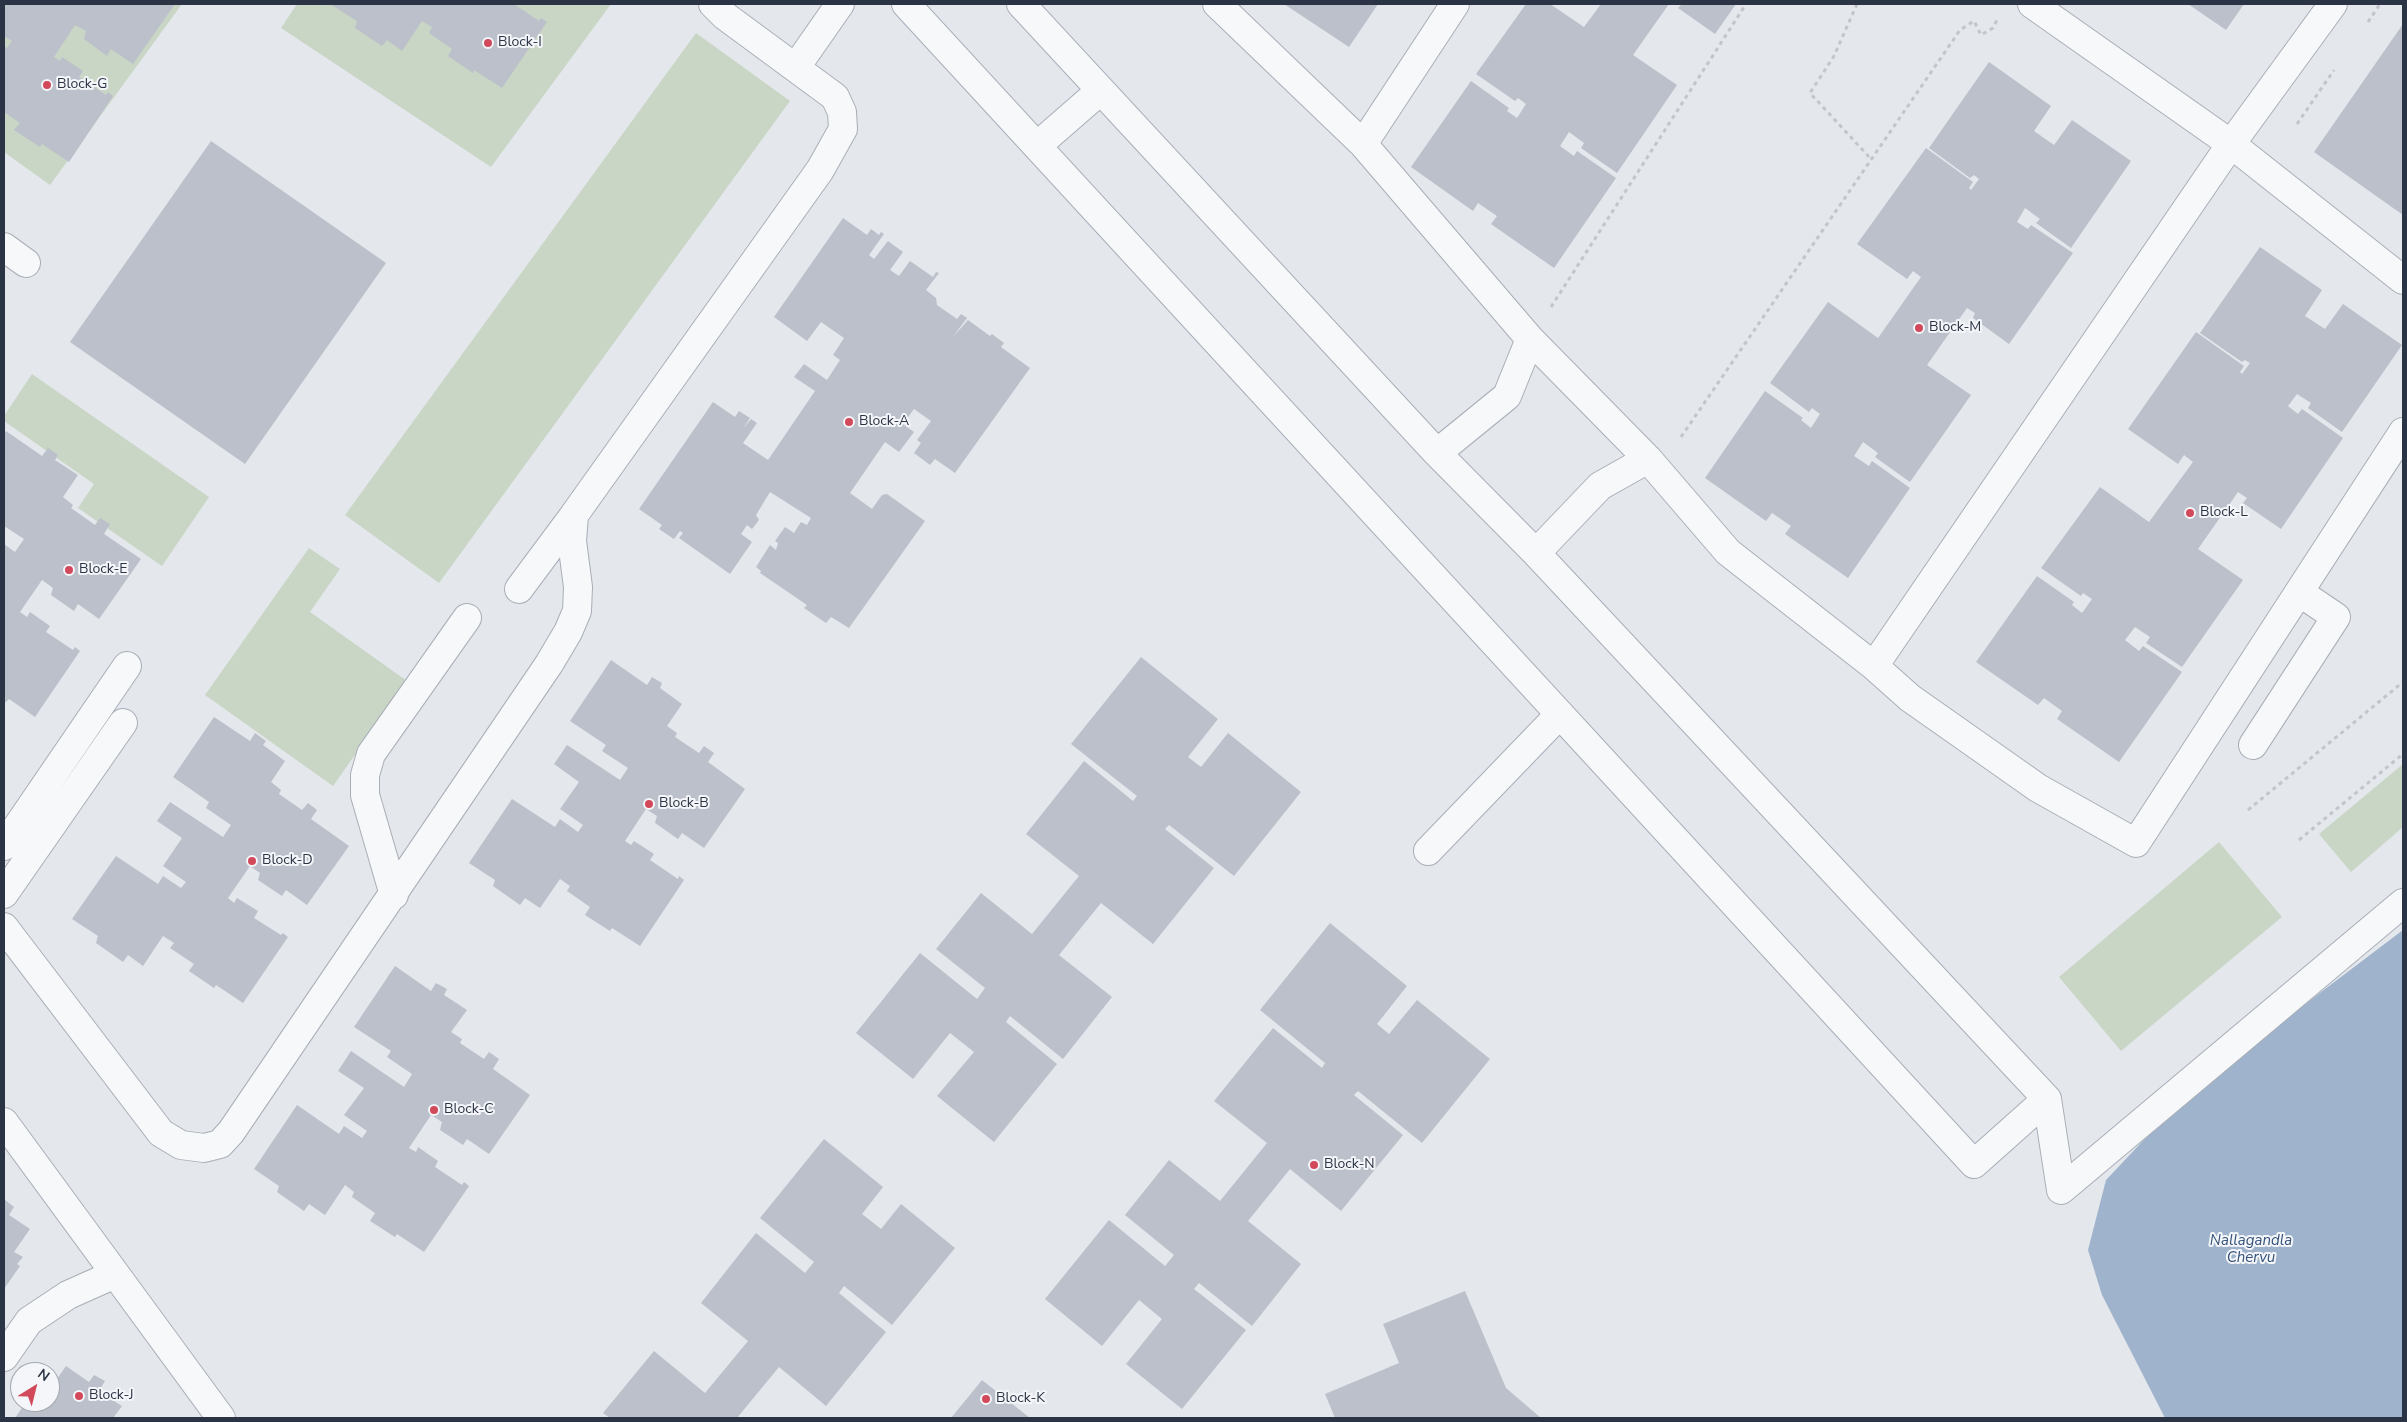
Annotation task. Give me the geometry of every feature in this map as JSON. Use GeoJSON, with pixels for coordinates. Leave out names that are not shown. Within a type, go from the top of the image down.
{"type":"FeatureCollection","features":[{"type":"Feature","properties":{"kind":"street"},"geometry":{"type":"LineString","coordinates":[[796,67],[840,4]]}},
{"type":"Feature","properties":{"kind":"street"},"geometry":{"type":"LineString","coordinates":[[906,4],[1038,145],[1974,1164],[2047,1098]]}},
{"type":"Feature","properties":{"kind":"street"},"geometry":{"type":"LineString","coordinates":[[1021,4],[1437,453],[1536,553],[2047,1098],[2061,1190],[2403,903]]}},
{"type":"Feature","properties":{"kind":"street"},"geometry":{"type":"LineString","coordinates":[[1217,4],[1363,144],[1530,339],[1648,459],[1728,552],[1874,666],[1910,698],[2038,788],[2136,843],[2403,432]]}},
{"type":"Feature","properties":{"kind":"street"},"geometry":{"type":"LineString","coordinates":[[1363,144],[1455,4]]}},
{"type":"Feature","properties":{"kind":"street"},"geometry":{"type":"LineString","coordinates":[[2032,4],[2231,144],[2403,280]]}},
{"type":"Feature","properties":{"kind":"street"},"geometry":{"type":"LineString","coordinates":[[1874,666],[2231,144],[2333,4]]}},
{"type":"Feature","properties":{"kind":"street"},"geometry":{"type":"LineString","coordinates":[[519,589],[820,170],[843,129],[842,112],[835,97],[724,8]]}},
{"type":"Feature","properties":{"kind":"street"},"geometry":{"type":"LineString","coordinates":[[1038,145],[1100,91]]}},
{"type":"Feature","properties":{"kind":"street"},"geometry":{"type":"LineString","coordinates":[[4,247],[26,263]]}},
{"type":"Feature","properties":{"kind":"street"},"geometry":{"type":"LineString","coordinates":[[1437,453],[1507,396],[1530,339]]}},
{"type":"Feature","properties":{"kind":"street"},"geometry":{"type":"LineString","coordinates":[[1536,553],[1600,486],[1648,459]]}},
{"type":"Feature","properties":{"kind":"street"},"geometry":{"type":"LineString","coordinates":[[4,927],[161,1133],[181,1145],[204,1148],[220,1144],[231,1132],[394,895],[549,664],[568,632],[577,611],[578,588],[572,541],[574,514]]}},
{"type":"Feature","properties":{"kind":"street"},"geometry":{"type":"LineString","coordinates":[[2253,745],[2336,617],[2299,592]]}},
{"type":"Feature","properties":{"kind":"street"},"geometry":{"type":"LineString","coordinates":[[394,895],[365,795],[369,761],[371,754],[468,618]]}},
{"type":"Feature","properties":{"kind":"street"},"geometry":{"type":"LineString","coordinates":[[4,846],[127,666]]}},
{"type":"Feature","properties":{"kind":"street"},"geometry":{"type":"LineString","coordinates":[[1428,851],[1560,714]]}},
{"type":"Feature","properties":{"kind":"street"},"geometry":{"type":"LineString","coordinates":[[4,894],[123,723]]}},
{"type":"Feature","properties":{"kind":"street"},"geometry":{"type":"LineString","coordinates":[[4,1122],[221,1418]]}},
{"type":"Feature","properties":{"kind":"street"},"geometry":{"type":"LineString","coordinates":[[4,1357],[29,1321],[68,1294],[115,1274]]}},
{"type":"Feature","properties":{"kind":"path"},"geometry":{"type":"LineString","coordinates":[[1530,339],[1746,4]]}},
{"type":"Feature","properties":{"kind":"path"},"geometry":{"type":"LineString","coordinates":[[1857,4],[1834,56],[1810,93],[1871,159]]}},
{"type":"Feature","properties":{"kind":"path"},"geometry":{"type":"LineString","coordinates":[[1681,437],[1960,30],[1974,21],[1981,35],[1992,28],[2001,14]]}},
{"type":"Feature","properties":{"kind":"path"},"geometry":{"type":"LineString","coordinates":[[2248,810],[2403,682]]}},
{"type":"Feature","properties":{"kind":"path"},"geometry":{"type":"LineString","coordinates":[[2299,840],[2403,754]]}},
{"type":"Feature","properties":{"kind":"green space","name":"Block-G"},"geometry":{"type":"Polygon","coordinates":[[[4,4],[182,4],[50,185],[4,152],[4,4]]]}},
{"type":"Feature","properties":{"kind":"green space"},"geometry":{"type":"Polygon","coordinates":[[[297,4],[611,4],[491,167],[281,28],[297,4]]]}},
{"type":"Feature","properties":{"kind":"green space"},"geometry":{"type":"Polygon","coordinates":[[[696,33],[790,101],[439,583],[345,515],[696,33]]]}},
{"type":"Feature","properties":{"kind":"green space"},"geometry":{"type":"Polygon","coordinates":[[[32,374],[209,497],[162,566],[78,508],[94,484],[4,421],[4,416],[32,374]]]}},
{"type":"Feature","properties":{"kind":"green space"},"geometry":{"type":"Polygon","coordinates":[[[309,548],[340,569],[310,612],[407,681],[333,786],[205,695],[309,548]]]}},
{"type":"Feature","properties":{"kind":"green space"},"geometry":{"type":"Polygon","coordinates":[[[2403,764],[2403,827],[2351,872],[2319,834],[2403,764]]]}},
{"type":"Feature","properties":{"kind":"green space"},"geometry":{"type":"Polygon","coordinates":[[[2219,842],[2282,917],[2121,1051],[2059,977],[2219,842]]]}},
{"type":"Feature","properties":{"kind":"water","name":"Nallagandla Chervu"},"geometry":{"type":"Polygon","coordinates":[[[2403,930],[2403,1418],[2165,1418],[2102,1295],[2088,1250],[2106,1180],[2189,1092],[2403,930]]]}},
{"type":"Feature","properties":{"kind":"building","name":"Block-G"},"geometry":{"type":"Polygon","coordinates":[[[4,4],[175,4],[133,64],[111,49],[107,56],[84,39],[86,31],[75,25],[54,57],[60,61],[62,57],[83,71],[79,77],[106,95],[108,92],[113,96],[69,162],[42,144],[40,147],[14,130],[20,123],[4,112],[4,46],[7,48],[12,41],[4,36],[4,4]]]}},
{"type":"Feature","properties":{"kind":"building","name":"Block-I"},"geometry":{"type":"Polygon","coordinates":[[[330,4],[514,4],[539,21],[541,18],[547,22],[502,88],[474,70],[473,73],[448,56],[452,49],[429,33],[432,27],[422,21],[402,51],[387,40],[382,46],[355,28],[357,21],[330,4]]]}},
{"type":"Feature","properties":{"kind":"building"},"geometry":{"type":"Polygon","coordinates":[[[1284,4],[1378,4],[1349,47],[1284,4]]]}},
{"type":"Feature","properties":{"kind":"building"},"geometry":{"type":"Polygon","coordinates":[[[1526,4],[1550,4],[1584,27],[1601,4],[1669,4],[1633,55],[1677,85],[1617,173],[1581,148],[1584,143],[1569,132],[1560,146],[1574,156],[1577,151],[1616,178],[1554,268],[1491,224],[1497,216],[1478,203],[1473,211],[1411,167],[1471,81],[1509,108],[1507,111],[1517,118],[1526,104],[1518,98],[1515,101],[1476,74],[1526,4]]]}},
{"type":"Feature","properties":{"kind":"building"},"geometry":{"type":"Polygon","coordinates":[[[1682,4],[1736,4],[1715,34],[1678,8],[1682,4]]]}},
{"type":"Feature","properties":{"kind":"building"},"geometry":{"type":"Polygon","coordinates":[[[2188,4],[2244,4],[2226,30],[2188,4]]]}},
{"type":"Feature","properties":{"kind":"building"},"geometry":{"type":"Polygon","coordinates":[[[2403,24],[2403,215],[2314,152],[2403,24]]]}},
{"type":"Feature","properties":{"kind":"building","name":"Block-M"},"geometry":{"type":"Polygon","coordinates":[[[1989,62],[2051,106],[2034,131],[2054,145],[2072,120],[2131,161],[2071,248],[2036,223],[2040,219],[2025,208],[2017,222],[2028,229],[2031,225],[2073,253],[2009,344],[1973,318],[1975,313],[1967,308],[1927,365],[1971,395],[1910,482],[1875,457],[1878,453],[1863,442],[1854,456],[1869,466],[1872,461],[1910,488],[1848,578],[1785,534],[1791,526],[1772,513],[1766,521],[1705,478],[1765,391],[1803,418],[1801,420],[1811,428],[1820,414],[1812,408],[1809,412],[1770,383],[1828,302],[1878,338],[1921,277],[1913,271],[1907,279],[1857,244],[1926,148],[1973,182],[1969,188],[1971,190],[1979,179],[1974,175],[1970,178],[1929,148],[1989,62]]]}},
{"type":"Feature","properties":{"kind":"building"},"geometry":{"type":"Polygon","coordinates":[[[211,141],[386,263],[245,464],[70,342],[211,141]]]}},
{"type":"Feature","properties":{"kind":"building","name":"Block-A"},"geometry":{"type":"Polygon","coordinates":[[[843,218],[867,235],[871,229],[879,235],[881,232],[884,234],[869,255],[874,259],[888,241],[903,252],[890,270],[899,276],[910,261],[933,277],[936,272],[939,273],[926,290],[936,298],[937,305],[957,319],[961,314],[967,318],[952,338],[968,320],[990,336],[992,334],[1004,343],[1001,347],[1030,368],[955,473],[935,459],[930,465],[914,453],[921,443],[917,440],[931,421],[914,409],[903,424],[914,432],[899,452],[885,442],[850,493],[872,509],[882,495],[887,494],[925,521],[849,628],[831,617],[826,623],[804,608],[807,605],[760,573],[761,571],[756,567],[770,545],[776,550],[778,543],[775,541],[785,527],[794,533],[801,522],[807,525],[811,518],[770,492],[756,515],[759,520],[752,529],[747,525],[741,534],[752,542],[730,574],[679,538],[683,533],[680,531],[674,539],[659,529],[662,525],[639,509],[713,402],[735,417],[739,411],[750,418],[743,429],[751,419],[757,423],[743,443],[768,460],[815,391],[794,377],[804,364],[827,380],[840,360],[833,355],[844,338],[821,322],[807,341],[774,317],[843,218]]]}},
{"type":"Feature","properties":{"kind":"building","name":"Block-L"},"geometry":{"type":"Polygon","coordinates":[[[2260,247],[2322,290],[2305,316],[2325,329],[2343,304],[2402,345],[2342,432],[2308,408],[2311,403],[2297,394],[2288,406],[2298,414],[2302,409],[2343,438],[2281,529],[2243,503],[2247,498],[2238,492],[2198,549],[2243,580],[2182,667],[2146,643],[2150,637],[2135,627],[2125,640],[2139,651],[2143,646],[2182,672],[2119,762],[2057,719],[2062,711],[2044,698],[2038,705],[1976,662],[2037,576],[2074,602],[2072,605],[2082,613],[2092,599],[2083,593],[2081,596],[2041,568],[2100,487],[2149,522],[2193,462],[2184,455],[2178,464],[2128,429],[2196,332],[2244,366],[2240,372],[2242,374],[2250,363],[2245,360],[2242,362],[2200,333],[2260,247]]]}},
{"type":"Feature","properties":{"kind":"building","name":"Block-E"},"geometry":{"type":"Polygon","coordinates":[[[6,431],[42,456],[48,448],[58,455],[55,460],[78,475],[63,497],[73,505],[71,508],[95,525],[100,518],[110,524],[104,534],[141,559],[99,619],[78,604],[74,611],[51,595],[53,588],[42,580],[20,612],[27,617],[30,612],[50,626],[46,632],[73,650],[75,647],[80,651],[35,717],[9,699],[6,702],[4,701],[4,544],[15,552],[24,539],[4,526],[4,435],[6,431]]]}},
{"type":"Feature","properties":{"kind":"building"},"geometry":{"type":"Polygon","coordinates":[[[1141,657],[1218,719],[1188,757],[1201,767],[1228,733],[1301,792],[1234,876],[1169,825],[1165,829],[1214,868],[1153,944],[1101,903],[1059,955],[1112,997],[1063,1059],[1010,1016],[1006,1022],[1057,1064],[994,1142],[937,1096],[974,1052],[950,1033],[913,1079],[856,1033],[920,953],[977,999],[985,988],[936,949],[981,893],[1032,934],[1079,876],[1026,834],[1084,761],[1133,801],[1137,796],[1071,744],[1141,657]]]}},
{"type":"Feature","properties":{"kind":"building","name":"Block-B"},"geometry":{"type":"Polygon","coordinates":[[[611,660],[647,685],[652,677],[662,683],[660,688],[682,704],[667,726],[677,733],[675,737],[699,753],[704,746],[714,753],[708,762],[745,789],[704,848],[682,833],[678,839],[655,823],[657,816],[646,809],[625,841],[631,845],[634,841],[654,854],[650,860],[678,879],[679,876],[684,880],[640,946],[612,928],[610,931],[585,915],[590,907],[567,891],[570,886],[560,879],[540,908],[525,898],[520,905],[493,886],[495,880],[469,863],[512,799],[555,827],[560,819],[578,832],[583,825],[560,809],[579,782],[554,764],[567,745],[620,780],[628,768],[602,751],[606,745],[570,721],[611,660]]]}},
{"type":"Feature","properties":{"kind":"building","name":"Block-D"},"geometry":{"type":"Polygon","coordinates":[[[214,717],[250,741],[255,733],[266,741],[263,745],[285,761],[271,782],[281,790],[279,794],[302,810],[308,803],[317,810],[311,819],[349,846],[307,905],[286,890],[282,896],[258,880],[260,873],[250,866],[228,898],[234,903],[237,898],[258,911],[254,918],[281,935],[283,933],[288,937],[243,1003],[216,985],[214,988],[189,971],[194,964],[170,948],[174,943],[163,936],[143,966],[128,955],[123,962],[96,943],[98,936],[72,919],[116,856],[158,884],[163,876],[181,888],[186,882],[163,866],[182,838],[157,821],[170,802],[223,837],[231,825],[206,808],[209,802],[173,777],[214,717]]]}},
{"type":"Feature","properties":{"kind":"building","name":"Block-N"},"geometry":{"type":"Polygon","coordinates":[[[1330,923],[1407,986],[1377,1024],[1389,1034],[1417,1000],[1490,1059],[1422,1143],[1358,1091],[1354,1095],[1403,1135],[1341,1211],[1290,1169],[1248,1221],[1301,1264],[1252,1326],[1199,1283],[1194,1289],[1246,1330],[1182,1409],[1126,1364],[1162,1319],[1139,1300],[1102,1346],[1045,1299],[1109,1220],[1165,1266],[1174,1255],[1125,1215],[1169,1160],[1220,1201],[1267,1143],[1214,1101],[1273,1028],[1322,1068],[1325,1063],[1260,1010],[1330,923]]]}},
{"type":"Feature","properties":{"kind":"building","name":"Block-C"},"geometry":{"type":"Polygon","coordinates":[[[395,966],[431,991],[436,983],[447,989],[444,995],[467,1010],[451,1032],[462,1039],[460,1043],[484,1059],[489,1052],[499,1059],[493,1069],[530,1095],[489,1154],[467,1139],[463,1145],[440,1130],[442,1122],[431,1115],[409,1148],[416,1152],[418,1147],[438,1161],[435,1167],[462,1185],[464,1182],[469,1186],[424,1252],[397,1234],[395,1237],[370,1221],[375,1213],[352,1197],[354,1192],[345,1185],[325,1215],[309,1204],[304,1211],[277,1192],[279,1186],[254,1169],[297,1105],[339,1134],[344,1126],[362,1138],[367,1131],[344,1115],[364,1088],[338,1071],[351,1051],[404,1087],[412,1074],[387,1057],[391,1051],[354,1027],[395,966]]]}},
{"type":"Feature","properties":{"kind":"building"},"geometry":{"type":"Polygon","coordinates":[[[824,1139],[883,1187],[862,1214],[881,1229],[901,1204],[955,1248],[892,1325],[844,1286],[839,1293],[886,1332],[826,1406],[779,1367],[737,1418],[610,1418],[603,1413],[654,1351],[705,1393],[748,1341],[701,1303],[756,1233],[805,1273],[814,1262],[760,1218],[824,1139]]]}},
{"type":"Feature","properties":{"kind":"building"},"geometry":{"type":"Polygon","coordinates":[[[4,1199],[14,1207],[9,1215],[30,1229],[14,1252],[23,1257],[17,1264],[20,1266],[4,1289],[4,1199]]]}},
{"type":"Feature","properties":{"kind":"building"},"geometry":{"type":"Polygon","coordinates":[[[1465,1291],[1506,1388],[1541,1418],[1335,1418],[1325,1394],[1399,1363],[1383,1324],[1465,1291]]]}},
{"type":"Feature","properties":{"kind":"building","name":"Block-J"},"geometry":{"type":"Polygon","coordinates":[[[66,1366],[89,1382],[94,1375],[105,1381],[99,1391],[122,1406],[113,1418],[15,1418],[19,1412],[60,1412],[60,1375],[66,1366]]]}},
{"type":"Feature","properties":{"kind":"building","name":"Block-K"},"geometry":{"type":"Polygon","coordinates":[[[982,1380],[1030,1418],[951,1418],[982,1380]]]}},
{"type":"Feature","properties":{"kind":"place","name":"Block-I"},"geometry":{"type":"Point","coordinates":[488,43]}},
{"type":"Feature","properties":{"kind":"place","name":"Block-G"},"geometry":{"type":"Point","coordinates":[47,85]}},
{"type":"Feature","properties":{"kind":"place","name":"Block-M"},"geometry":{"type":"Point","coordinates":[1919,328]}},
{"type":"Feature","properties":{"kind":"place","name":"Block-A"},"geometry":{"type":"Point","coordinates":[849,422]}},
{"type":"Feature","properties":{"kind":"place","name":"Block-L"},"geometry":{"type":"Point","coordinates":[2190,513]}},
{"type":"Feature","properties":{"kind":"place","name":"Block-E"},"geometry":{"type":"Point","coordinates":[69,570]}},
{"type":"Feature","properties":{"kind":"place","name":"Block-B"},"geometry":{"type":"Point","coordinates":[649,804]}},
{"type":"Feature","properties":{"kind":"place","name":"Block-D"},"geometry":{"type":"Point","coordinates":[252,861]}},
{"type":"Feature","properties":{"kind":"place","name":"Block-C"},"geometry":{"type":"Point","coordinates":[434,1110]}},
{"type":"Feature","properties":{"kind":"place","name":"Block-N"},"geometry":{"type":"Point","coordinates":[1314,1165]}},
{"type":"Feature","properties":{"kind":"place","name":"Block-J"},"geometry":{"type":"Point","coordinates":[79,1396]}},
{"type":"Feature","properties":{"kind":"place","name":"Block-K"},"geometry":{"type":"Point","coordinates":[986,1399]}}]}
